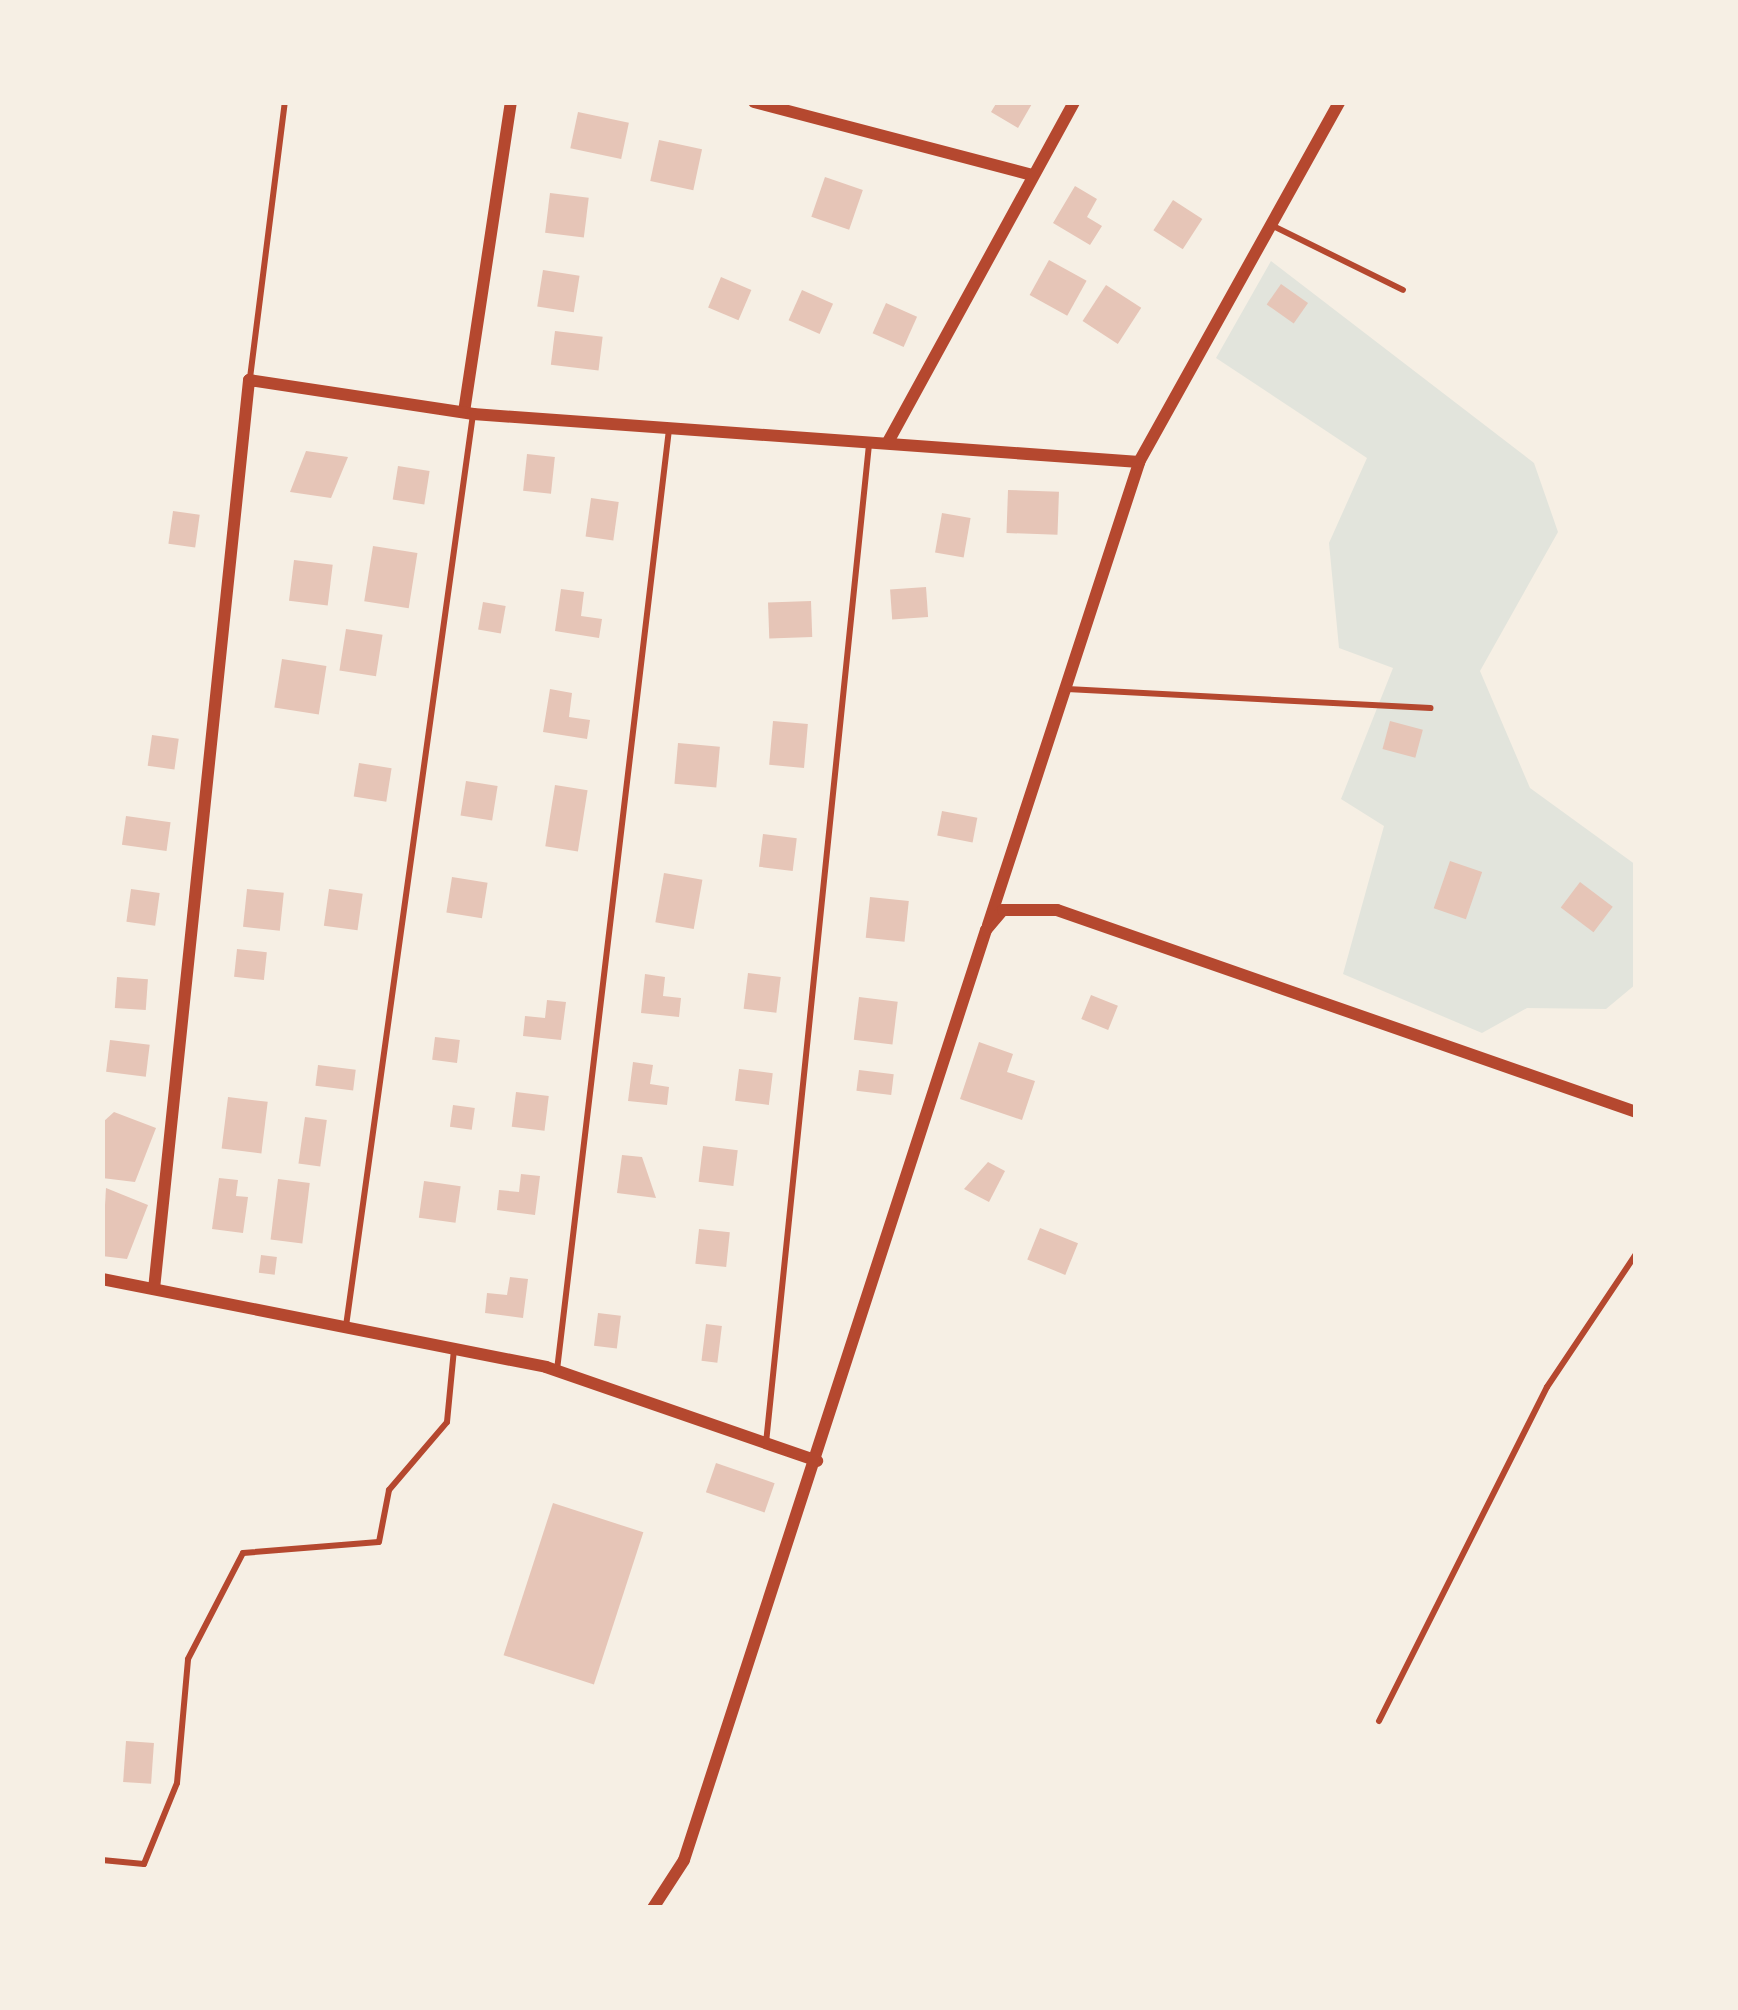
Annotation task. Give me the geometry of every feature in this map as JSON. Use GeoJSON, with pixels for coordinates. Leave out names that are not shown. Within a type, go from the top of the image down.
{"type":"FeatureCollection","features":[{"type":"Feature","properties":{"kind":"street"},"geometry":{"type":"LineString","coordinates":[[469,413],[511,102]]}},
{"type":"Feature","properties":{"kind":"street"},"geometry":{"type":"LineString","coordinates":[[754,102],[1032,175]]}},
{"type":"Feature","properties":{"kind":"street"},"geometry":{"type":"LineString","coordinates":[[888,442],[1074,102]]}},
{"type":"Feature","properties":{"kind":"street"},"geometry":{"type":"LineString","coordinates":[[653,1908],[684,1860],[818,1461],[1138,462],[1339,102]]}},
{"type":"Feature","properties":{"kind":"street"},"geometry":{"type":"LineString","coordinates":[[154,1289],[249,380],[469,413],[1138,462]]}},
{"type":"Feature","properties":{"kind":"street"},"geometry":{"type":"LineString","coordinates":[[986,930],[1021,904],[1057,910],[1636,1112]]}},
{"type":"Feature","properties":{"kind":"street"},"geometry":{"type":"LineString","coordinates":[[102,1279],[556,1372],[818,1461]]}},
{"type":"Feature","properties":{"kind":"lane"},"geometry":{"type":"LineString","coordinates":[[249,380],[285,102]]}},
{"type":"Feature","properties":{"kind":"lane"},"geometry":{"type":"LineString","coordinates":[[1270,225],[1402,290]]}},
{"type":"Feature","properties":{"kind":"lane"},"geometry":{"type":"LineString","coordinates":[[346,1328],[469,413]]}},
{"type":"Feature","properties":{"kind":"lane"},"geometry":{"type":"LineString","coordinates":[[556,1372],[670,427]]}},
{"type":"Feature","properties":{"kind":"lane"},"geometry":{"type":"LineString","coordinates":[[766,1447],[868,444]]}},
{"type":"Feature","properties":{"kind":"lane"},"geometry":{"type":"LineString","coordinates":[[1067,689],[1431,708]]}},
{"type":"Feature","properties":{"kind":"lane"},"geometry":{"type":"LineString","coordinates":[[1379,1720],[1547,1388],[1636,1254]]}},
{"type":"Feature","properties":{"kind":"lane"},"geometry":{"type":"LineString","coordinates":[[102,1860],[144,1864],[177,1783],[188,1659],[243,1553],[379,1542],[389,1490],[447,1422],[454,1349]]}},
{"type":"Feature","properties":{"kind":"shaded area"},"geometry":{"type":"Polygon","coordinates":[[[1271,261],[1534,463],[1558,532],[1480,671],[1530,788],[1636,865],[1636,984],[1606,1009],[1527,1008],[1482,1033],[1343,974],[1384,826],[1341,799],[1393,668],[1339,648],[1329,543],[1367,458],[1216,358],[1271,261]]]}},
{"type":"Feature","properties":{"kind":"building"},"geometry":{"type":"Polygon","coordinates":[[[997,102],[1033,102],[1018,128],[991,112],[997,102]]]}},
{"type":"Feature","properties":{"kind":"building"},"geometry":{"type":"Polygon","coordinates":[[[578,112],[629,123],[621,159],[570,148],[578,112]]]}},
{"type":"Feature","properties":{"kind":"building"},"geometry":{"type":"Polygon","coordinates":[[[659,140],[702,149],[693,190],[650,181],[659,140]]]}},
{"type":"Feature","properties":{"kind":"building"},"geometry":{"type":"Polygon","coordinates":[[[825,177],[863,190],[849,230],[811,217],[825,177]]]}},
{"type":"Feature","properties":{"kind":"building"},"geometry":{"type":"Polygon","coordinates":[[[1075,186],[1097,199],[1087,217],[1102,226],[1090,245],[1053,223],[1075,186]]]}},
{"type":"Feature","properties":{"kind":"building"},"geometry":{"type":"Polygon","coordinates":[[[550,193],[589,198],[584,237],[545,233],[550,193]]]}},
{"type":"Feature","properties":{"kind":"building"},"geometry":{"type":"Polygon","coordinates":[[[1173,200],[1202,219],[1183,249],[1153,230],[1173,200]]]}},
{"type":"Feature","properties":{"kind":"building"},"geometry":{"type":"Polygon","coordinates":[[[1049,260],[1087,281],[1067,316],[1030,295],[1049,260]]]}},
{"type":"Feature","properties":{"kind":"building"},"geometry":{"type":"Polygon","coordinates":[[[543,270],[580,276],[574,312],[537,307],[543,270]]]}},
{"type":"Feature","properties":{"kind":"building"},"geometry":{"type":"Polygon","coordinates":[[[721,277],[751,290],[738,320],[708,307],[721,277]]]}},
{"type":"Feature","properties":{"kind":"building"},"geometry":{"type":"Polygon","coordinates":[[[1281,284],[1308,303],[1294,323],[1267,304],[1281,284]]]}},
{"type":"Feature","properties":{"kind":"building"},"geometry":{"type":"Polygon","coordinates":[[[1106,285],[1141,308],[1118,344],[1083,321],[1106,285]]]}},
{"type":"Feature","properties":{"kind":"building"},"geometry":{"type":"Polygon","coordinates":[[[802,290],[833,304],[820,334],[789,320],[802,290]]]}},
{"type":"Feature","properties":{"kind":"building"},"geometry":{"type":"Polygon","coordinates":[[[886,303],[917,317],[904,347],[873,333],[886,303]]]}},
{"type":"Feature","properties":{"kind":"building"},"geometry":{"type":"Polygon","coordinates":[[[555,331],[603,337],[598,371],[551,365],[555,331]]]}},
{"type":"Feature","properties":{"kind":"building"},"geometry":{"type":"Polygon","coordinates":[[[306,451],[348,457],[331,498],[290,492],[306,451]]]}},
{"type":"Feature","properties":{"kind":"building"},"geometry":{"type":"Polygon","coordinates":[[[527,454],[555,457],[551,494],[523,491],[527,454]]]}},
{"type":"Feature","properties":{"kind":"building"},"geometry":{"type":"Polygon","coordinates":[[[398,466],[430,471],[424,505],[393,500],[398,466]]]}},
{"type":"Feature","properties":{"kind":"building"},"geometry":{"type":"Polygon","coordinates":[[[1008,490],[1059,492],[1057,535],[1006,533],[1008,490]]]}},
{"type":"Feature","properties":{"kind":"building"},"geometry":{"type":"Polygon","coordinates":[[[591,498],[619,502],[613,541],[586,537],[591,498]]]}},
{"type":"Feature","properties":{"kind":"building"},"geometry":{"type":"Polygon","coordinates":[[[173,511],[200,515],[195,547],[168,544],[173,511]]]}},
{"type":"Feature","properties":{"kind":"building"},"geometry":{"type":"Polygon","coordinates":[[[942,513],[971,518],[964,557],[935,552],[942,513]]]}},
{"type":"Feature","properties":{"kind":"building"},"geometry":{"type":"Polygon","coordinates":[[[373,546],[417,553],[409,608],[364,601],[373,546]]]}},
{"type":"Feature","properties":{"kind":"building"},"geometry":{"type":"Polygon","coordinates":[[[294,560],[333,565],[328,605],[289,601],[294,560]]]}},
{"type":"Feature","properties":{"kind":"building"},"geometry":{"type":"Polygon","coordinates":[[[926,587],[928,617],[892,619],[890,590],[926,587]]]}},
{"type":"Feature","properties":{"kind":"building"},"geometry":{"type":"Polygon","coordinates":[[[561,589],[584,592],[581,616],[602,619],[599,638],[555,631],[561,589]]]}},
{"type":"Feature","properties":{"kind":"building"},"geometry":{"type":"Polygon","coordinates":[[[811,601],[812,637],[769,638],[768,603],[811,601]]]}},
{"type":"Feature","properties":{"kind":"building"},"geometry":{"type":"Polygon","coordinates":[[[483,602],[506,606],[501,634],[478,630],[483,602]]]}},
{"type":"Feature","properties":{"kind":"building"},"geometry":{"type":"Polygon","coordinates":[[[346,629],[383,635],[376,676],[339,670],[346,629]]]}},
{"type":"Feature","properties":{"kind":"building"},"geometry":{"type":"Polygon","coordinates":[[[282,659],[326,666],[319,714],[274,707],[282,659]]]}},
{"type":"Feature","properties":{"kind":"building"},"geometry":{"type":"Polygon","coordinates":[[[550,689],[572,693],[569,717],[590,720],[587,739],[543,732],[550,689]]]}},
{"type":"Feature","properties":{"kind":"building"},"geometry":{"type":"Polygon","coordinates":[[[773,721],[808,724],[804,768],[769,765],[773,721]]]}},
{"type":"Feature","properties":{"kind":"building"},"geometry":{"type":"Polygon","coordinates":[[[1390,721],[1423,730],[1415,758],[1382,749],[1390,721]]]}},
{"type":"Feature","properties":{"kind":"building"},"geometry":{"type":"Polygon","coordinates":[[[152,735],[179,739],[174,769],[148,766],[152,735]]]}},
{"type":"Feature","properties":{"kind":"building"},"geometry":{"type":"Polygon","coordinates":[[[678,743],[720,747],[716,788],[674,784],[678,743]]]}},
{"type":"Feature","properties":{"kind":"building"},"geometry":{"type":"Polygon","coordinates":[[[359,763],[392,768],[386,802],[354,797],[359,763]]]}},
{"type":"Feature","properties":{"kind":"building"},"geometry":{"type":"Polygon","coordinates":[[[466,781],[498,786],[492,821],[461,816],[466,781]]]}},
{"type":"Feature","properties":{"kind":"building"},"geometry":{"type":"Polygon","coordinates":[[[555,785],[588,790],[578,851],[545,846],[555,785]]]}},
{"type":"Feature","properties":{"kind":"building"},"geometry":{"type":"Polygon","coordinates":[[[942,811],[977,818],[973,842],[937,836],[942,811]]]}},
{"type":"Feature","properties":{"kind":"building"},"geometry":{"type":"Polygon","coordinates":[[[126,816],[171,822],[167,851],[122,845],[126,816]]]}},
{"type":"Feature","properties":{"kind":"building"},"geometry":{"type":"Polygon","coordinates":[[[763,834],[797,838],[793,871],[759,867],[763,834]]]}},
{"type":"Feature","properties":{"kind":"building"},"geometry":{"type":"Polygon","coordinates":[[[1450,861],[1482,872],[1466,919],[1434,908],[1450,861]]]}},
{"type":"Feature","properties":{"kind":"building"},"geometry":{"type":"Polygon","coordinates":[[[664,873],[702,880],[694,929],[655,922],[664,873]]]}},
{"type":"Feature","properties":{"kind":"building"},"geometry":{"type":"Polygon","coordinates":[[[452,877],[488,883],[482,918],[446,913],[452,877]]]}},
{"type":"Feature","properties":{"kind":"building"},"geometry":{"type":"Polygon","coordinates":[[[1580,882],[1613,907],[1593,932],[1561,908],[1580,882]]]}},
{"type":"Feature","properties":{"kind":"building"},"geometry":{"type":"Polygon","coordinates":[[[131,889],[160,893],[155,926],[126,922],[131,889]]]}},
{"type":"Feature","properties":{"kind":"building"},"geometry":{"type":"Polygon","coordinates":[[[247,889],[284,893],[280,931],[243,927],[247,889]]]}},
{"type":"Feature","properties":{"kind":"building"},"geometry":{"type":"Polygon","coordinates":[[[329,889],[363,894],[358,930],[324,926],[329,889]]]}},
{"type":"Feature","properties":{"kind":"building"},"geometry":{"type":"Polygon","coordinates":[[[870,897],[909,901],[905,942],[866,938],[870,897]]]}},
{"type":"Feature","properties":{"kind":"building"},"geometry":{"type":"Polygon","coordinates":[[[237,949],[267,952],[264,980],[234,977],[237,949]]]}},
{"type":"Feature","properties":{"kind":"building"},"geometry":{"type":"Polygon","coordinates":[[[748,973],[781,977],[776,1013],[744,1009],[748,973]]]}},
{"type":"Feature","properties":{"kind":"building"},"geometry":{"type":"Polygon","coordinates":[[[645,974],[665,977],[663,996],[681,998],[679,1017],[641,1013],[645,974]]]}},
{"type":"Feature","properties":{"kind":"building"},"geometry":{"type":"Polygon","coordinates":[[[117,977],[148,979],[146,1010],[115,1008],[117,977]]]}},
{"type":"Feature","properties":{"kind":"building"},"geometry":{"type":"Polygon","coordinates":[[[1091,995],[1118,1006],[1108,1030],[1081,1019],[1091,995]]]}},
{"type":"Feature","properties":{"kind":"building"},"geometry":{"type":"Polygon","coordinates":[[[859,997],[898,1002],[892,1044],[854,1040],[859,997]]]}},
{"type":"Feature","properties":{"kind":"building"},"geometry":{"type":"Polygon","coordinates":[[[547,1000],[566,1002],[561,1040],[523,1036],[525,1016],[545,1018],[547,1000]]]}},
{"type":"Feature","properties":{"kind":"building"},"geometry":{"type":"Polygon","coordinates":[[[435,1037],[460,1040],[457,1063],[432,1060],[435,1037]]]}},
{"type":"Feature","properties":{"kind":"building"},"geometry":{"type":"Polygon","coordinates":[[[110,1040],[150,1045],[146,1077],[106,1072],[110,1040]]]}},
{"type":"Feature","properties":{"kind":"building"},"geometry":{"type":"Polygon","coordinates":[[[979,1042],[1013,1054],[1007,1072],[1035,1081],[1022,1120],[960,1099],[979,1042]]]}},
{"type":"Feature","properties":{"kind":"building"},"geometry":{"type":"Polygon","coordinates":[[[633,1062],[653,1065],[650,1084],[669,1087],[667,1105],[628,1101],[633,1062]]]}},
{"type":"Feature","properties":{"kind":"building"},"geometry":{"type":"Polygon","coordinates":[[[318,1065],[356,1070],[353,1090],[315,1086],[318,1065]]]}},
{"type":"Feature","properties":{"kind":"building"},"geometry":{"type":"Polygon","coordinates":[[[739,1069],[773,1073],[769,1105],[735,1101],[739,1069]]]}},
{"type":"Feature","properties":{"kind":"building"},"geometry":{"type":"Polygon","coordinates":[[[859,1070],[894,1074],[891,1095],[856,1091],[859,1070]]]}},
{"type":"Feature","properties":{"kind":"building"},"geometry":{"type":"Polygon","coordinates":[[[516,1092],[549,1096],[544,1131],[512,1127],[516,1092]]]}},
{"type":"Feature","properties":{"kind":"building"},"geometry":{"type":"Polygon","coordinates":[[[228,1097],[268,1102],[261,1153],[222,1149],[228,1097]]]}},
{"type":"Feature","properties":{"kind":"building"},"geometry":{"type":"Polygon","coordinates":[[[453,1105],[475,1108],[472,1130],[450,1127],[453,1105]]]}},
{"type":"Feature","properties":{"kind":"building"},"geometry":{"type":"Polygon","coordinates":[[[114,1112],[156,1128],[135,1182],[102,1178],[103,1122],[114,1112]]]}},
{"type":"Feature","properties":{"kind":"building"},"geometry":{"type":"Polygon","coordinates":[[[305,1117],[327,1120],[320,1167],[298,1164],[305,1117]]]}},
{"type":"Feature","properties":{"kind":"building"},"geometry":{"type":"Polygon","coordinates":[[[703,1146],[738,1150],[733,1186],[699,1182],[703,1146]]]}},
{"type":"Feature","properties":{"kind":"building"},"geometry":{"type":"Polygon","coordinates":[[[622,1155],[642,1157],[656,1198],[617,1193],[622,1155]]]}},
{"type":"Feature","properties":{"kind":"building"},"geometry":{"type":"Polygon","coordinates":[[[988,1162],[1005,1171],[989,1202],[964,1189],[988,1162]]]}},
{"type":"Feature","properties":{"kind":"building"},"geometry":{"type":"Polygon","coordinates":[[[521,1174],[540,1176],[535,1215],[497,1210],[499,1190],[519,1192],[521,1174]]]}},
{"type":"Feature","properties":{"kind":"building"},"geometry":{"type":"Polygon","coordinates":[[[219,1178],[238,1180],[236,1196],[248,1197],[243,1233],[212,1229],[219,1178]]]}},
{"type":"Feature","properties":{"kind":"building"},"geometry":{"type":"Polygon","coordinates":[[[278,1179],[310,1183],[302,1243],[271,1240],[278,1179]]]}},
{"type":"Feature","properties":{"kind":"building"},"geometry":{"type":"Polygon","coordinates":[[[424,1181],[461,1186],[455,1223],[419,1218],[424,1181]]]}},
{"type":"Feature","properties":{"kind":"building"},"geometry":{"type":"Polygon","coordinates":[[[106,1188],[148,1205],[127,1259],[102,1256],[106,1188]]]}},
{"type":"Feature","properties":{"kind":"building"},"geometry":{"type":"Polygon","coordinates":[[[1040,1228],[1078,1243],[1065,1275],[1027,1260],[1040,1228]]]}},
{"type":"Feature","properties":{"kind":"building"},"geometry":{"type":"Polygon","coordinates":[[[699,1229],[730,1232],[726,1267],[695,1264],[699,1229]]]}},
{"type":"Feature","properties":{"kind":"building"},"geometry":{"type":"Polygon","coordinates":[[[261,1255],[277,1257],[275,1275],[259,1273],[261,1255]]]}},
{"type":"Feature","properties":{"kind":"building"},"geometry":{"type":"Polygon","coordinates":[[[510,1277],[528,1279],[523,1318],[485,1313],[487,1293],[507,1295],[510,1277]]]}},
{"type":"Feature","properties":{"kind":"building"},"geometry":{"type":"Polygon","coordinates":[[[598,1313],[621,1316],[617,1349],[594,1346],[598,1313]]]}},
{"type":"Feature","properties":{"kind":"building"},"geometry":{"type":"Polygon","coordinates":[[[706,1324],[722,1326],[717,1363],[701,1361],[706,1324]]]}},
{"type":"Feature","properties":{"kind":"building"},"geometry":{"type":"Polygon","coordinates":[[[716,1463],[775,1483],[765,1512],[706,1492],[716,1463]]]}},
{"type":"Feature","properties":{"kind":"building"},"geometry":{"type":"Polygon","coordinates":[[[553,1503],[643,1532],[594,1685],[504,1655],[553,1503]]]}},
{"type":"Feature","properties":{"kind":"building"},"geometry":{"type":"Polygon","coordinates":[[[126,1741],[154,1743],[151,1784],[123,1782],[126,1741]]]}}]}
